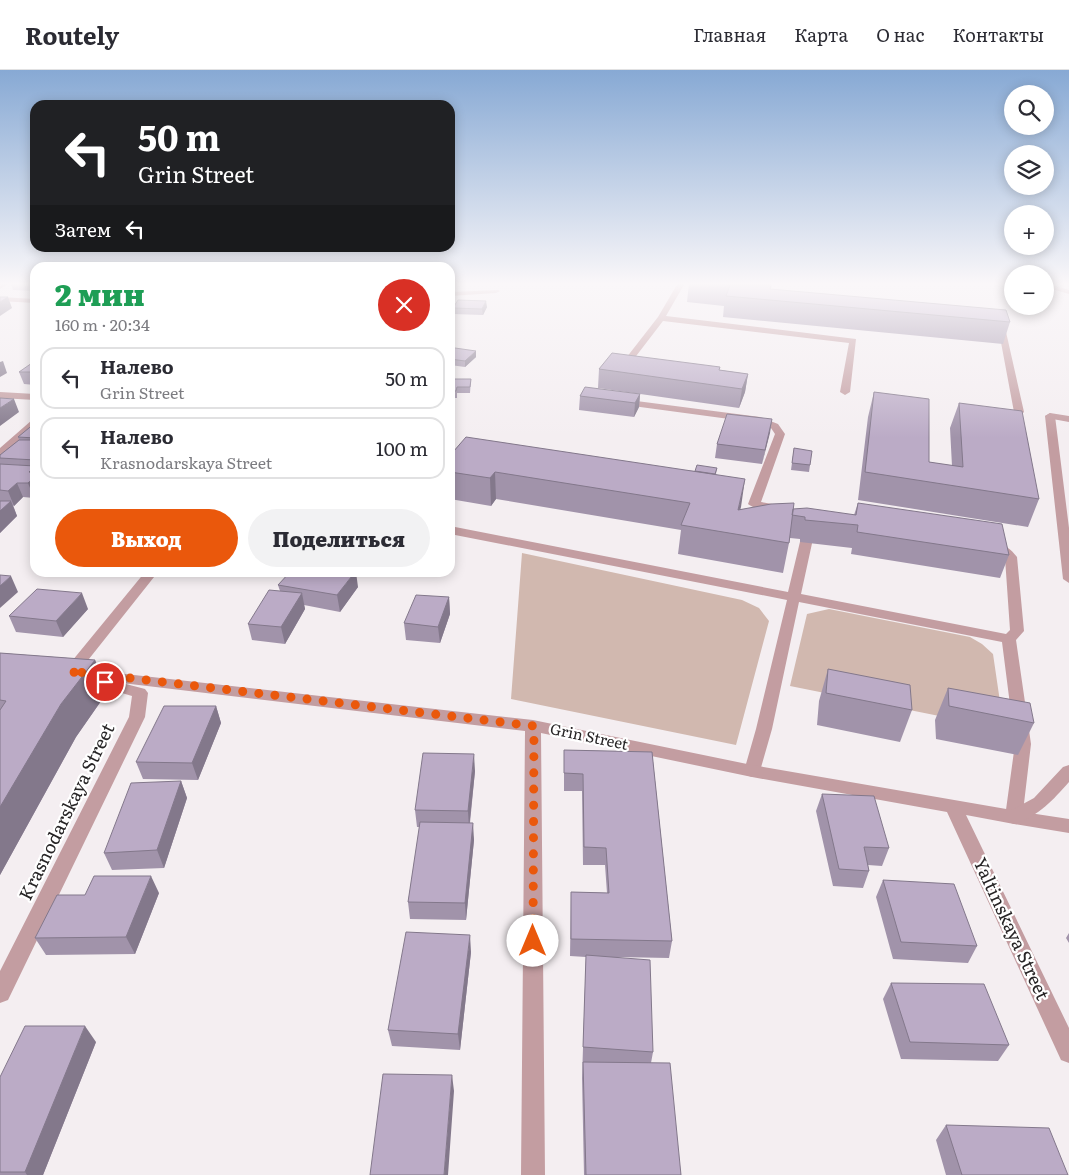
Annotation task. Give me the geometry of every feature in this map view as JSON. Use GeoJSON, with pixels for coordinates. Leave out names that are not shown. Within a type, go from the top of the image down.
{"type":"FeatureCollection","features":[{"type":"Feature","properties":{"kind":"street"},"geometry":{"type":"LineString","coordinates":[[627,362],[648,335]]}},
{"type":"Feature","properties":{"kind":"street"},"geometry":{"type":"LineString","coordinates":[[799,335],[853,341],[845,392]]}},
{"type":"Feature","properties":{"kind":"street"},"geometry":{"type":"LineString","coordinates":[[1004,335],[1019,412]]}},
{"type":"Feature","properties":{"kind":"street"},"geometry":{"type":"LineString","coordinates":[[0,395],[30,397]]}},
{"type":"Feature","properties":{"kind":"street"},"geometry":{"type":"LineString","coordinates":[[605,400],[771,423],[778,429],[780,434],[750,503],[790,510]]}},
{"type":"Feature","properties":{"kind":"street"},"geometry":{"type":"LineString","coordinates":[[1069,419],[1050,416],[1069,579]]}},
{"type":"Feature","properties":{"kind":"street"},"geometry":{"type":"LineString","coordinates":[[0,453],[30,426]]}},
{"type":"Feature","properties":{"kind":"street"},"geometry":{"type":"LineString","coordinates":[[752,771],[764,729],[794,598],[810,521],[805,516],[815,514]]}},
{"type":"Feature","properties":{"kind":"street"},"geometry":{"type":"LineString","coordinates":[[455,531],[1009,640]]}},
{"type":"Feature","properties":{"kind":"street"},"geometry":{"type":"LineString","coordinates":[[978,541],[1003,549],[1010,557],[1018,631],[1009,640]]}},
{"type":"Feature","properties":{"kind":"street"},"geometry":{"type":"LineString","coordinates":[[70,671],[148,577]]}},
{"type":"Feature","properties":{"kind":"street"},"geometry":{"type":"LineString","coordinates":[[1009,640],[1023,744],[1014,817]]}},
{"type":"Feature","properties":{"kind":"street","name":"Grin Street"},"geometry":{"type":"LineString","coordinates":[[52,669],[534,726],[752,771],[1069,826]]}},
{"type":"Feature","properties":{"kind":"street","name":"Krasnodarskaya Street"},"geometry":{"type":"LineString","coordinates":[[0,993],[137,717],[140,693],[70,671]]}},
{"type":"Feature","properties":{"kind":"street"},"geometry":{"type":"LineString","coordinates":[[533,1175],[534,726]]}},
{"type":"Feature","properties":{"kind":"street"},"geometry":{"type":"LineString","coordinates":[[1014,817],[1040,803],[1069,771]]}},
{"type":"Feature","properties":{"kind":"street","name":"Yaltinskaya Street"},"geometry":{"type":"LineString","coordinates":[[953,807],[1069,1052]]}},
{"type":"Feature","properties":{"kind":"shaded area"},"geometry":{"type":"Polygon","coordinates":[[[522,553],[742,600],[759,608],[769,621],[736,745],[511,699],[522,553]]]}},
{"type":"Feature","properties":{"kind":"shaded area"},"geometry":{"type":"Polygon","coordinates":[[[829,609],[970,637],[982,644],[993,654],[1004,729],[790,686],[807,614],[829,609]]]}},
{"type":"Feature","properties":{"kind":"building"},"geometry":{"type":"Polygon","coordinates":[[[455,348],[476,351],[465,361],[455,360],[455,348]]]}},
{"type":"Feature","properties":{"kind":"building"},"geometry":{"type":"Polygon","coordinates":[[[612,353],[720,367],[719,370],[748,374],[742,389],[599,369],[612,353]]]}},
{"type":"Feature","properties":{"kind":"building"},"geometry":{"type":"Polygon","coordinates":[[[30,364],[30,372],[19,372],[30,364]]]}},
{"type":"Feature","properties":{"kind":"building"},"geometry":{"type":"Polygon","coordinates":[[[455,379],[471,379],[470,387],[457,387],[456,391],[455,379]]]}},
{"type":"Feature","properties":{"kind":"building"},"geometry":{"type":"Polygon","coordinates":[[[585,387],[640,394],[635,403],[580,396],[585,387]]]}},
{"type":"Feature","properties":{"kind":"building"},"geometry":{"type":"Polygon","coordinates":[[[874,392],[929,399],[929,462],[963,467],[959,403],[1022,411],[1039,499],[865,472],[874,392]]]}},
{"type":"Feature","properties":{"kind":"building"},"geometry":{"type":"Polygon","coordinates":[[[0,398],[14,399],[0,408],[0,398]]]}},
{"type":"Feature","properties":{"kind":"building"},"geometry":{"type":"Polygon","coordinates":[[[727,414],[772,419],[765,450],[717,444],[727,414]]]}},
{"type":"Feature","properties":{"kind":"building"},"geometry":{"type":"Polygon","coordinates":[[[30,427],[30,438],[18,437],[30,427]]]}},
{"type":"Feature","properties":{"kind":"building"},"geometry":{"type":"Polygon","coordinates":[[[466,437],[745,479],[738,510],[771,504],[794,503],[789,543],[681,525],[690,503],[495,472],[490,478],[455,473],[455,450],[466,437]]]}},
{"type":"Feature","properties":{"kind":"building"},"geometry":{"type":"Polygon","coordinates":[[[19,440],[30,440],[30,460],[0,458],[0,455],[19,440]]]}},
{"type":"Feature","properties":{"kind":"building"},"geometry":{"type":"Polygon","coordinates":[[[794,448],[812,451],[810,465],[792,463],[794,448]]]}},
{"type":"Feature","properties":{"kind":"building"},"geometry":{"type":"Polygon","coordinates":[[[0,464],[30,466],[30,481],[28,483],[17,483],[8,491],[0,490],[0,464]]]}},
{"type":"Feature","properties":{"kind":"building"},"geometry":{"type":"Polygon","coordinates":[[[697,465],[717,468],[715,474],[695,471],[697,465]]]}},
{"type":"Feature","properties":{"kind":"building"},"geometry":{"type":"Polygon","coordinates":[[[0,501],[11,501],[0,511],[0,501]]]}},
{"type":"Feature","properties":{"kind":"building"},"geometry":{"type":"Polygon","coordinates":[[[858,503],[1002,524],[1009,555],[857,532],[858,525],[805,520],[805,517],[792,515],[793,509],[807,508],[856,515],[858,503]]]}},
{"type":"Feature","properties":{"kind":"building"},"geometry":{"type":"Polygon","coordinates":[[[0,575],[11,576],[0,586],[0,575]]]}},
{"type":"Feature","properties":{"kind":"building"},"geometry":{"type":"Polygon","coordinates":[[[285,577],[351,577],[337,595],[278,585],[285,577]]]}},
{"type":"Feature","properties":{"kind":"building"},"geometry":{"type":"Polygon","coordinates":[[[37,589],[82,593],[56,621],[9,616],[37,589]]]}},
{"type":"Feature","properties":{"kind":"building"},"geometry":{"type":"Polygon","coordinates":[[[269,590],[302,593],[281,627],[248,624],[269,590]]]}},
{"type":"Feature","properties":{"kind":"building"},"geometry":{"type":"Polygon","coordinates":[[[416,595],[449,597],[438,627],[404,623],[416,595]]]}},
{"type":"Feature","properties":{"kind":"building"},"geometry":{"type":"Polygon","coordinates":[[[0,653],[95,660],[61,704],[0,807],[0,710],[6,701],[0,700],[0,653]]]}},
{"type":"Feature","properties":{"kind":"building"},"geometry":{"type":"Polygon","coordinates":[[[828,669],[910,685],[912,710],[826,693],[828,669]]]}},
{"type":"Feature","properties":{"kind":"building"},"geometry":{"type":"Polygon","coordinates":[[[948,688],[1030,703],[1034,723],[949,706],[948,688]]]}},
{"type":"Feature","properties":{"kind":"building"},"geometry":{"type":"Polygon","coordinates":[[[164,706],[216,706],[192,763],[136,762],[164,706]]]}},
{"type":"Feature","properties":{"kind":"building"},"geometry":{"type":"Polygon","coordinates":[[[564,750],[652,752],[672,941],[571,939],[571,892],[609,893],[606,848],[584,847],[583,774],[564,773],[564,750]]]}},
{"type":"Feature","properties":{"kind":"building"},"geometry":{"type":"Polygon","coordinates":[[[423,753],[474,754],[468,811],[415,810],[423,753]]]}},
{"type":"Feature","properties":{"kind":"building"},"geometry":{"type":"Polygon","coordinates":[[[181,781],[157,850],[104,853],[131,783],[181,781]]]}},
{"type":"Feature","properties":{"kind":"building"},"geometry":{"type":"Polygon","coordinates":[[[822,794],[874,796],[889,848],[864,847],[869,871],[839,869],[822,794]]]}},
{"type":"Feature","properties":{"kind":"building"},"geometry":{"type":"Polygon","coordinates":[[[420,822],[473,823],[465,903],[408,902],[420,822]]]}},
{"type":"Feature","properties":{"kind":"building"},"geometry":{"type":"Polygon","coordinates":[[[94,876],[151,876],[126,937],[35,938],[57,895],[85,895],[94,876]]]}},
{"type":"Feature","properties":{"kind":"building"},"geometry":{"type":"Polygon","coordinates":[[[883,880],[954,884],[977,946],[901,942],[883,880]]]}},
{"type":"Feature","properties":{"kind":"building"},"geometry":{"type":"Polygon","coordinates":[[[406,932],[470,935],[458,1034],[388,1030],[406,932]]]}},
{"type":"Feature","properties":{"kind":"building"},"geometry":{"type":"Polygon","coordinates":[[[586,955],[650,960],[653,1052],[583,1047],[586,955]]]}},
{"type":"Feature","properties":{"kind":"building"},"geometry":{"type":"Polygon","coordinates":[[[891,983],[984,984],[1009,1045],[910,1042],[891,983]]]}},
{"type":"Feature","properties":{"kind":"building"},"geometry":{"type":"Polygon","coordinates":[[[25,1026],[85,1026],[25,1172],[0,1172],[0,1077],[25,1026]]]}},
{"type":"Feature","properties":{"kind":"building"},"geometry":{"type":"Polygon","coordinates":[[[583,1062],[670,1063],[681,1175],[586,1175],[583,1062]]]}},
{"type":"Feature","properties":{"kind":"building"},"geometry":{"type":"Polygon","coordinates":[[[383,1074],[452,1075],[444,1175],[370,1175],[383,1074]]]}},
{"type":"Feature","properties":{"kind":"building"},"geometry":{"type":"Polygon","coordinates":[[[946,1125],[1049,1128],[1068,1175],[962,1175],[946,1125]]]}},
{"type":"Feature","properties":{"kind":"route"},"geometry":{"type":"LineString","coordinates":[[105,682],[70,671],[534,726],[533,941]]}}]}
